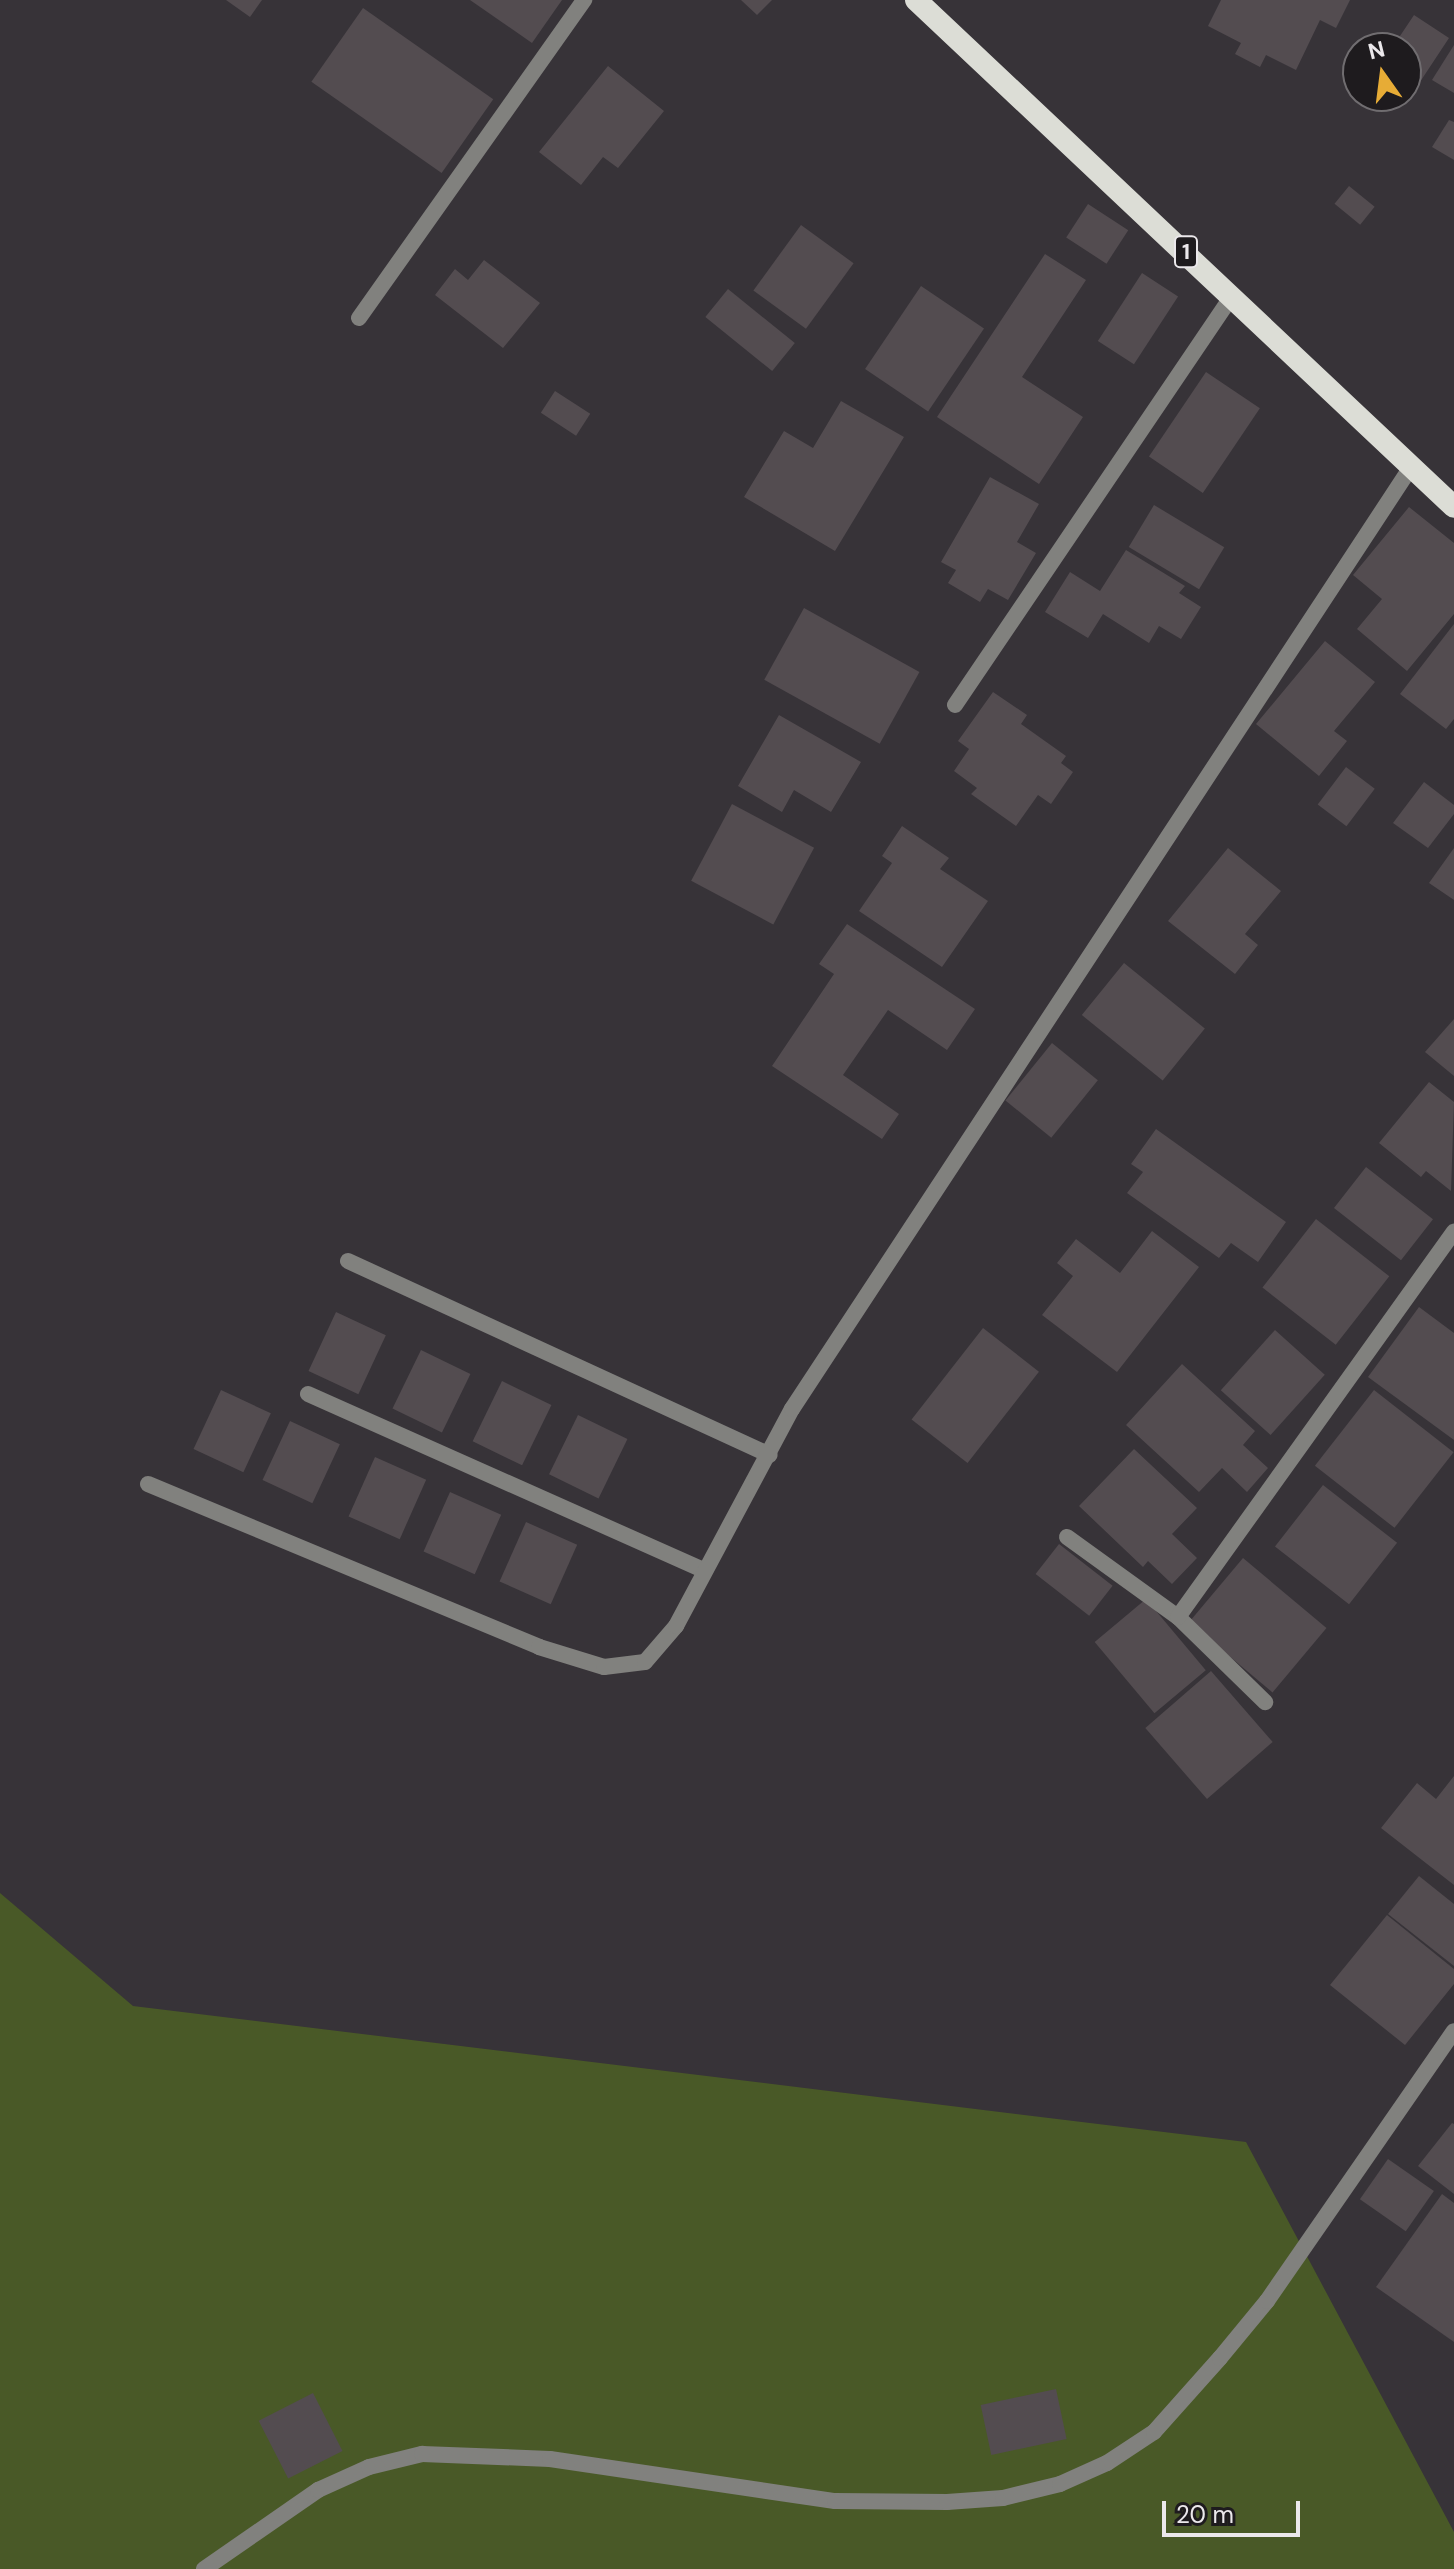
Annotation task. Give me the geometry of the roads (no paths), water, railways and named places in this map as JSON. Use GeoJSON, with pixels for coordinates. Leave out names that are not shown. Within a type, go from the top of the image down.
{"type":"FeatureCollection","features":[{"type":"Feature","properties":{"kind":"highway","name":"1"},"geometry":{"type":"LineString","coordinates":[[916,0],[1233,295],[1454,507]]}},
{"type":"Feature","properties":{"kind":"street"},"geometry":{"type":"LineString","coordinates":[[359,318],[584,0]]}},
{"type":"Feature","properties":{"kind":"street"},"geometry":{"type":"LineString","coordinates":[[955,705],[1233,295]]}},
{"type":"Feature","properties":{"kind":"street"},"geometry":{"type":"LineString","coordinates":[[148,1484],[539,1647],[604,1667],[645,1662],[676,1626],[769,1455],[916,1218],[1411,467]]}},
{"type":"Feature","properties":{"kind":"street"},"geometry":{"type":"LineString","coordinates":[[1178,1617],[1454,1232]]}},
{"type":"Feature","properties":{"kind":"street"},"geometry":{"type":"LineString","coordinates":[[348,1261],[769,1455]]}},
{"type":"Feature","properties":{"kind":"street"},"geometry":{"type":"LineString","coordinates":[[308,1394],[704,1570]]}},
{"type":"Feature","properties":{"kind":"street"},"geometry":{"type":"LineString","coordinates":[[1067,1537],[1178,1617],[1265,1702]]}},
{"type":"Feature","properties":{"kind":"street"},"geometry":{"type":"LineString","coordinates":[[204,2569],[318,2490],[369,2467],[422,2454],[550,2459],[835,2501],[961,2501],[1060,2484],[1107,2463],[1154,2432],[1220,2358],[1267,2301],[1454,2031]]}}]}
